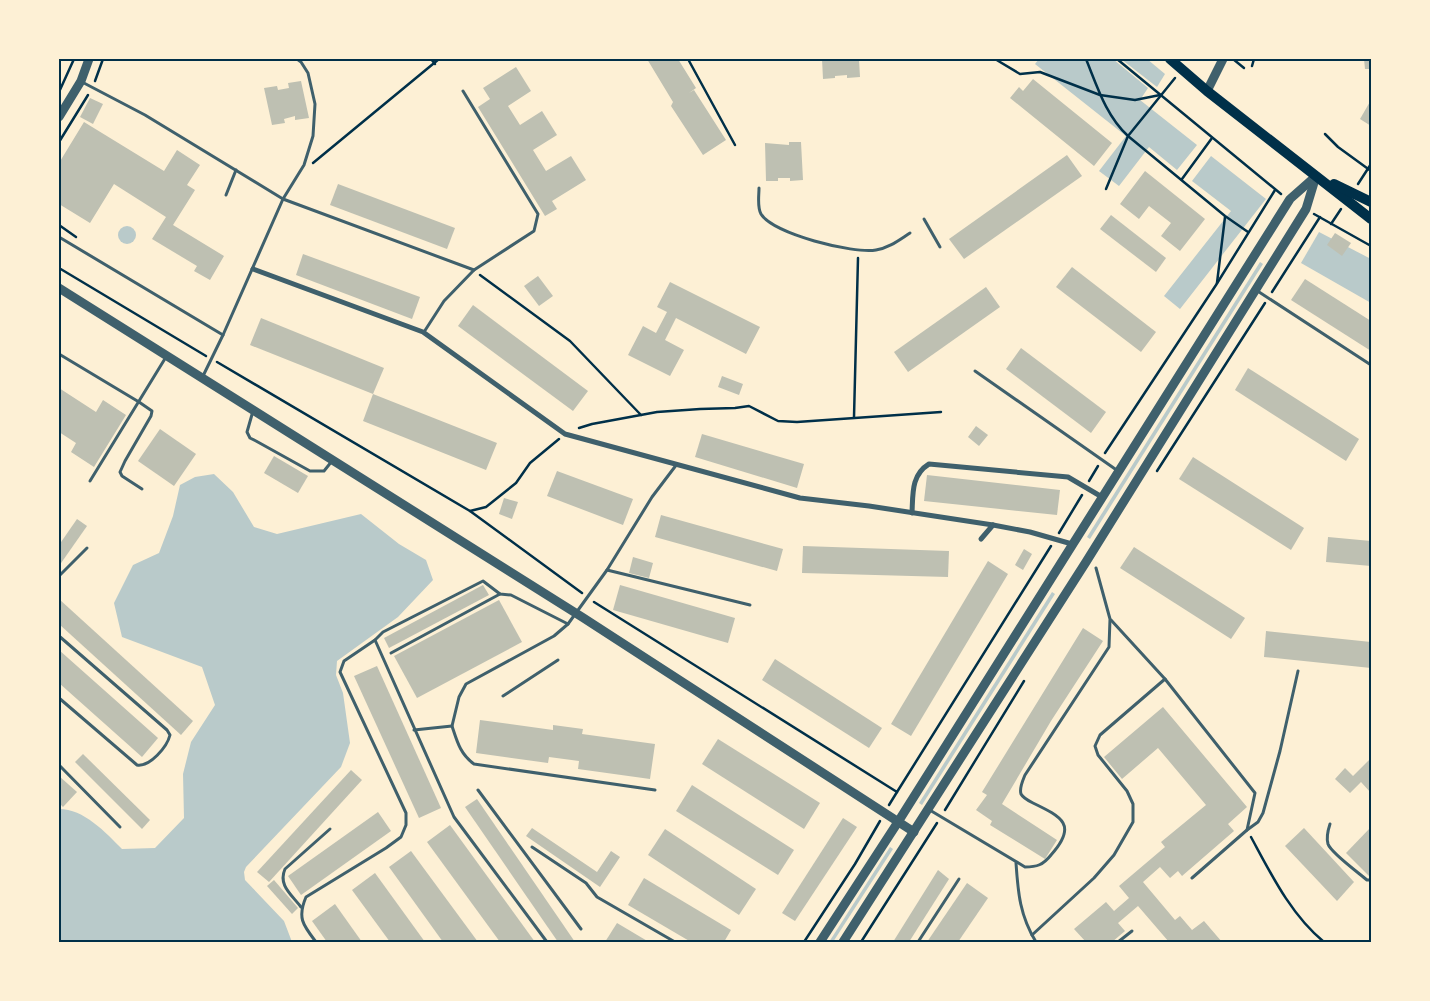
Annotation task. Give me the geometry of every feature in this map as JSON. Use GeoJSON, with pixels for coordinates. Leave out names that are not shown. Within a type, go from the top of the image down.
{"type":"FeatureCollection","features":[{"type":"Feature","properties":{"kind":"main road"},"geometry":{"type":"LineString","coordinates":[[1170,59],[1207,92],[1371,219]]}},
{"type":"Feature","properties":{"kind":"main road"},"geometry":{"type":"LineString","coordinates":[[1316,176],[1371,202]]}},
{"type":"Feature","properties":{"kind":"street"},"geometry":{"type":"LineString","coordinates":[[59,117],[81,82],[89,59]]}},
{"type":"Feature","properties":{"kind":"street"},"geometry":{"type":"LineString","coordinates":[[1207,92],[1223,59]]}},
{"type":"Feature","properties":{"kind":"street"},"geometry":{"type":"LineString","coordinates":[[820,942],[898,822],[1290,199],[1316,176]]}},
{"type":"Feature","properties":{"kind":"street"},"geometry":{"type":"LineString","coordinates":[[843,942],[1086,562],[1256,290],[1306,209],[1316,176]]}},
{"type":"Feature","properties":{"kind":"street"},"geometry":{"type":"LineString","coordinates":[[253,269],[423,332],[565,434],[800,498],[993,525],[1030,532],[1072,544]]}},
{"type":"Feature","properties":{"kind":"street"},"geometry":{"type":"LineString","coordinates":[[59,288],[574,613],[914,832]]}},
{"type":"Feature","properties":{"kind":"street"},"geometry":{"type":"LineString","coordinates":[[912,513],[916,476],[929,464],[1068,477],[1102,497]]}},
{"type":"Feature","properties":{"kind":"street"},"geometry":{"type":"LineString","coordinates":[[981,539],[993,525]]}},
{"type":"Feature","properties":{"kind":"lane"},"geometry":{"type":"LineString","coordinates":[[202,378],[253,269],[283,199],[304,165],[313,136],[315,104],[308,73],[302,62],[297,59]]}},
{"type":"Feature","properties":{"kind":"lane"},"geometry":{"type":"LineString","coordinates":[[81,82],[144,116],[283,199],[474,270]]}},
{"type":"Feature","properties":{"kind":"lane"},"geometry":{"type":"LineString","coordinates":[[423,332],[444,300],[474,270],[534,231],[538,214],[463,91]]}},
{"type":"Feature","properties":{"kind":"lane"},"geometry":{"type":"LineString","coordinates":[[226,195],[236,170]]}},
{"type":"Feature","properties":{"kind":"lane"},"geometry":{"type":"LineString","coordinates":[[759,188],[760,213],[767,221],[782,229],[836,247],[858,251],[876,250],[889,247],[910,233]]}},
{"type":"Feature","properties":{"kind":"lane"},"geometry":{"type":"LineString","coordinates":[[924,219],[940,247]]}},
{"type":"Feature","properties":{"kind":"lane"},"geometry":{"type":"LineString","coordinates":[[59,237],[223,335]]}},
{"type":"Feature","properties":{"kind":"lane"},"geometry":{"type":"LineString","coordinates":[[1256,290],[1371,365]]}},
{"type":"Feature","properties":{"kind":"lane"},"geometry":{"type":"LineString","coordinates":[[59,354],[152,411],[120,472],[122,476],[142,489]]}},
{"type":"Feature","properties":{"kind":"lane"},"geometry":{"type":"LineString","coordinates":[[90,482],[166,356]]}},
{"type":"Feature","properties":{"kind":"lane"},"geometry":{"type":"LineString","coordinates":[[975,371],[1118,471]]}},
{"type":"Feature","properties":{"kind":"lane"},"geometry":{"type":"LineString","coordinates":[[254,410],[247,432],[250,438],[310,471],[324,471],[332,460]]}},
{"type":"Feature","properties":{"kind":"lane"},"geometry":{"type":"LineString","coordinates":[[655,790],[474,764],[465,757],[458,745],[452,726],[459,697],[466,684],[554,636],[568,624],[574,613],[607,570],[652,497],[677,464]]}},
{"type":"Feature","properties":{"kind":"lane"},"geometry":{"type":"LineString","coordinates":[[59,576],[86,548]]}},
{"type":"Feature","properties":{"kind":"lane"},"geometry":{"type":"LineString","coordinates":[[928,809],[1024,867],[1035,867],[1044,864],[1055,851],[1065,833],[1065,823],[1057,814],[1026,799],[1021,794],[1021,787],[1025,775],[1109,647],[1110,619],[1096,568]]}},
{"type":"Feature","properties":{"kind":"lane"},"geometry":{"type":"LineString","coordinates":[[607,570],[750,605]]}},
{"type":"Feature","properties":{"kind":"lane"},"geometry":{"type":"LineString","coordinates":[[316,942],[301,918],[302,907],[306,897],[386,848],[401,836],[406,825],[406,812],[340,672],[344,660],[375,640],[383,632],[480,581],[485,581],[500,594]]}},
{"type":"Feature","properties":{"kind":"lane"},"geometry":{"type":"LineString","coordinates":[[391,653],[500,594],[511,595],[568,624]]}},
{"type":"Feature","properties":{"kind":"lane"},"geometry":{"type":"LineString","coordinates":[[1110,619],[1165,679],[1256,793],[1247,830]]}},
{"type":"Feature","properties":{"kind":"lane"},"geometry":{"type":"LineString","coordinates":[[59,636],[167,730],[170,735],[169,740],[151,762],[144,766],[137,766],[59,698]]}},
{"type":"Feature","properties":{"kind":"lane"},"geometry":{"type":"LineString","coordinates":[[375,640],[454,817],[547,942]]}},
{"type":"Feature","properties":{"kind":"lane"},"geometry":{"type":"LineString","coordinates":[[503,696],[558,660]]}},
{"type":"Feature","properties":{"kind":"lane"},"geometry":{"type":"LineString","coordinates":[[1192,878],[1258,822],[1263,813],[1280,751],[1298,671]]}},
{"type":"Feature","properties":{"kind":"lane"},"geometry":{"type":"LineString","coordinates":[[1032,935],[1094,878],[1114,855],[1133,822],[1133,804],[1127,791],[1098,755],[1094,746],[1100,735],[1165,679]]}},
{"type":"Feature","properties":{"kind":"lane"},"geometry":{"type":"LineString","coordinates":[[414,730],[452,726]]}},
{"type":"Feature","properties":{"kind":"lane"},"geometry":{"type":"LineString","coordinates":[[59,765],[120,827]]}},
{"type":"Feature","properties":{"kind":"lane"},"geometry":{"type":"LineString","coordinates":[[478,790],[581,929]]}},
{"type":"Feature","properties":{"kind":"lane"},"geometry":{"type":"LineString","coordinates":[[1330,824],[1327,834],[1328,844],[1333,851],[1367,880],[1371,880]]}},
{"type":"Feature","properties":{"kind":"lane"},"geometry":{"type":"LineString","coordinates":[[302,907],[283,883],[282,878],[285,869],[330,829]]}},
{"type":"Feature","properties":{"kind":"lane"},"geometry":{"type":"LineString","coordinates":[[532,847],[586,883],[598,897],[675,942]]}},
{"type":"Feature","properties":{"kind":"lane"},"geometry":{"type":"LineString","coordinates":[[1016,863],[1019,900],[1036,942]]}},
{"type":"Feature","properties":{"kind":"lane"},"geometry":{"type":"LineString","coordinates":[[918,942],[959,879]]}},
{"type":"Feature","properties":{"kind":"lane"},"geometry":{"type":"LineString","coordinates":[[1118,942],[1132,931]]}},
{"type":"Feature","properties":{"kind":"path"},"geometry":{"type":"LineString","coordinates":[[59,92],[74,59]]}},
{"type":"Feature","properties":{"kind":"path"},"geometry":{"type":"LineString","coordinates":[[431,59],[435,64]]}},
{"type":"Feature","properties":{"kind":"path"},"geometry":{"type":"LineString","coordinates":[[304,165],[313,163],[439,59]]}},
{"type":"Feature","properties":{"kind":"path"},"geometry":{"type":"LineString","coordinates":[[688,59],[735,145]]}},
{"type":"Feature","properties":{"kind":"path"},"geometry":{"type":"LineString","coordinates":[[995,59],[1020,74],[1040,72],[1100,95],[1135,100],[1161,95]]}},
{"type":"Feature","properties":{"kind":"path"},"geometry":{"type":"LineString","coordinates":[[1086,59],[1100,95],[1119,128],[1225,216],[1248,232]]}},
{"type":"Feature","properties":{"kind":"path"},"geometry":{"type":"LineString","coordinates":[[1117,59],[1275,190],[1290,199]]}},
{"type":"Feature","properties":{"kind":"path"},"geometry":{"type":"LineString","coordinates":[[1233,59],[1244,68]]}},
{"type":"Feature","properties":{"kind":"path"},"geometry":{"type":"LineString","coordinates":[[1252,66],[1254,59]]}},
{"type":"Feature","properties":{"kind":"path"},"geometry":{"type":"LineString","coordinates":[[1106,189],[1128,136],[1161,95]]}},
{"type":"Feature","properties":{"kind":"path"},"geometry":{"type":"LineString","coordinates":[[1325,134],[1338,147],[1370,170],[1371,164]]}},
{"type":"Feature","properties":{"kind":"path"},"geometry":{"type":"LineString","coordinates":[[1182,179],[1212,137]]}},
{"type":"Feature","properties":{"kind":"path"},"geometry":{"type":"LineString","coordinates":[[804,942],[1055,539],[1114,438],[1216,285],[1275,190]]}},
{"type":"Feature","properties":{"kind":"path"},"geometry":{"type":"LineString","coordinates":[[1306,209],[1371,246]]}},
{"type":"Feature","properties":{"kind":"path"},"geometry":{"type":"LineString","coordinates":[[1216,285],[1225,216]]}},
{"type":"Feature","properties":{"kind":"path"},"geometry":{"type":"LineString","coordinates":[[854,418],[858,251]]}},
{"type":"Feature","properties":{"kind":"path"},"geometry":{"type":"LineString","coordinates":[[59,268],[470,511],[587,597],[897,792]]}},
{"type":"Feature","properties":{"kind":"path"},"geometry":{"type":"LineString","coordinates":[[474,270],[570,341],[641,415]]}},
{"type":"Feature","properties":{"kind":"path"},"geometry":{"type":"LineString","coordinates":[[470,511],[486,507],[516,483],[530,463],[565,434],[592,424],[641,415],[749,406],[778,421],[797,422],[941,412]]}},
{"type":"Feature","properties":{"kind":"path"},"geometry":{"type":"LineString","coordinates":[[1247,830],[1277,884],[1311,932],[1324,942]]}},
{"type":"Feature","properties":{"kind":"shaded area"},"geometry":{"type":"Polygon","coordinates":[[[1039,59],[1113,59],[1148,88],[1140,100],[1197,145],[1177,170],[1149,147],[1119,186],[1099,171],[1126,136],[1035,64],[1039,59]]]}},
{"type":"Feature","properties":{"kind":"shaded area"},"geometry":{"type":"Polygon","coordinates":[[[1121,59],[1147,59],[1165,74],[1157,87],[1121,59]]]}},
{"type":"Feature","properties":{"kind":"shaded area"},"geometry":{"type":"Polygon","coordinates":[[[1211,156],[1266,199],[1180,309],[1164,296],[1231,211],[1192,181],[1211,156]]]}},
{"type":"Feature","properties":{"kind":"shaded area"},"geometry":{"type":"Polygon","coordinates":[[[127,226],[135,231],[136,235],[131,243],[127,244],[119,239],[118,235],[123,227],[127,226]]]}},
{"type":"Feature","properties":{"kind":"shaded area"},"geometry":{"type":"Polygon","coordinates":[[[1319,232],[1371,259],[1371,303],[1301,263],[1319,232]]]}},
{"type":"Feature","properties":{"kind":"shaded area"},"geometry":{"type":"Polygon","coordinates":[[[1260,262],[1263,264],[1090,539],[1087,537],[1260,262]]]}},
{"type":"Feature","properties":{"kind":"shaded area"},"geometry":{"type":"Polygon","coordinates":[[[214,474],[233,492],[254,527],[277,534],[361,514],[399,544],[426,560],[433,580],[398,617],[337,661],[336,675],[343,693],[350,743],[341,767],[246,867],[244,872],[245,880],[284,921],[292,942],[59,942],[59,809],[68,810],[85,817],[122,849],[155,848],[184,818],[183,774],[191,742],[215,705],[202,667],[122,637],[114,603],[133,565],[159,553],[173,516],[180,485],[195,477],[214,474]]]}},
{"type":"Feature","properties":{"kind":"shaded area"},"geometry":{"type":"Polygon","coordinates":[[[1052,592],[1055,594],[922,805],[919,803],[1052,592]]]}},
{"type":"Feature","properties":{"kind":"shaded area"},"geometry":{"type":"Polygon","coordinates":[[[890,847],[893,849],[833,942],[829,942],[890,847]]]}},
{"type":"Feature","properties":{"kind":"building"},"geometry":{"type":"Polygon","coordinates":[[[647,59],[678,59],[696,88],[689,93],[694,90],[726,140],[703,155],[671,106],[673,102],[647,59]]]}},
{"type":"Feature","properties":{"kind":"building"},"geometry":{"type":"Polygon","coordinates":[[[822,59],[859,59],[860,77],[847,78],[847,75],[823,79],[822,59]]]}},
{"type":"Feature","properties":{"kind":"building"},"geometry":{"type":"Polygon","coordinates":[[[1364,59],[1371,59],[1371,69],[1365,69],[1364,59]]]}},
{"type":"Feature","properties":{"kind":"building"},"geometry":{"type":"Polygon","coordinates":[[[516,67],[531,91],[508,106],[520,125],[542,111],[557,135],[533,150],[546,171],[571,156],[586,180],[552,201],[557,209],[545,216],[478,107],[490,99],[483,88],[516,67]]]}},
{"type":"Feature","properties":{"kind":"building"},"geometry":{"type":"Polygon","coordinates":[[[1033,79],[1112,143],[1094,166],[1010,98],[1019,87],[1023,91],[1033,79]]]}},
{"type":"Feature","properties":{"kind":"building"},"geometry":{"type":"Polygon","coordinates":[[[301,81],[309,118],[295,120],[295,116],[284,119],[285,123],[272,125],[264,88],[277,86],[278,90],[289,88],[288,83],[301,81]]]}},
{"type":"Feature","properties":{"kind":"building"},"geometry":{"type":"Polygon","coordinates":[[[90,98],[103,104],[93,124],[80,117],[90,98]]]}},
{"type":"Feature","properties":{"kind":"building"},"geometry":{"type":"Polygon","coordinates":[[[1371,100],[1371,126],[1360,119],[1371,100]]]}},
{"type":"Feature","properties":{"kind":"building"},"geometry":{"type":"Polygon","coordinates":[[[84,122],[164,171],[177,150],[200,165],[187,185],[195,190],[173,225],[224,256],[210,280],[194,271],[197,266],[152,239],[166,217],[114,184],[90,223],[59,204],[59,163],[84,122]]]}},
{"type":"Feature","properties":{"kind":"building"},"geometry":{"type":"Polygon","coordinates":[[[789,142],[801,142],[803,180],[790,181],[790,178],[778,178],[778,181],[766,181],[765,143],[789,145],[789,142]]]}},
{"type":"Feature","properties":{"kind":"building"},"geometry":{"type":"Polygon","coordinates":[[[1067,155],[1082,176],[964,259],[949,239],[1067,155]]]}},
{"type":"Feature","properties":{"kind":"building"},"geometry":{"type":"Polygon","coordinates":[[[1145,171],[1205,219],[1180,251],[1161,236],[1171,223],[1149,206],[1139,219],[1120,204],[1145,171]]]}},
{"type":"Feature","properties":{"kind":"building"},"geometry":{"type":"Polygon","coordinates":[[[338,184],[455,228],[447,249],[330,205],[338,184]]]}},
{"type":"Feature","properties":{"kind":"building"},"geometry":{"type":"Polygon","coordinates":[[[1111,215],[1166,258],[1156,272],[1100,229],[1111,215]]]}},
{"type":"Feature","properties":{"kind":"building"},"geometry":{"type":"Polygon","coordinates":[[[1335,233],[1351,243],[1342,256],[1327,245],[1335,233]]]}},
{"type":"Feature","properties":{"kind":"building"},"geometry":{"type":"Polygon","coordinates":[[[303,254],[420,297],[412,319],[296,275],[303,254]]]}},
{"type":"Feature","properties":{"kind":"building"},"geometry":{"type":"Polygon","coordinates":[[[1072,267],[1156,332],[1141,352],[1056,287],[1072,267]]]}},
{"type":"Feature","properties":{"kind":"building"},"geometry":{"type":"Polygon","coordinates":[[[538,276],[553,296],[539,306],[524,286],[538,276]]]}},
{"type":"Feature","properties":{"kind":"building"},"geometry":{"type":"Polygon","coordinates":[[[1305,279],[1371,321],[1371,351],[1291,300],[1305,279]]]}},
{"type":"Feature","properties":{"kind":"building"},"geometry":{"type":"Polygon","coordinates":[[[670,282],[760,327],[746,354],[676,318],[665,340],[684,350],[670,376],[628,355],[643,326],[656,333],[667,312],[657,307],[670,282]]]}},
{"type":"Feature","properties":{"kind":"building"},"geometry":{"type":"Polygon","coordinates":[[[986,287],[1000,307],[908,372],[894,352],[986,287]]]}},
{"type":"Feature","properties":{"kind":"building"},"geometry":{"type":"Polygon","coordinates":[[[473,305],[588,391],[573,411],[458,326],[473,305]]]}},
{"type":"Feature","properties":{"kind":"building"},"geometry":{"type":"Polygon","coordinates":[[[261,318],[384,368],[373,394],[250,345],[261,318]]]}},
{"type":"Feature","properties":{"kind":"building"},"geometry":{"type":"Polygon","coordinates":[[[1021,348],[1106,412],[1091,433],[1006,369],[1021,348]]]}},
{"type":"Feature","properties":{"kind":"building"},"geometry":{"type":"Polygon","coordinates":[[[1248,368],[1359,439],[1346,461],[1235,390],[1248,368]]]}},
{"type":"Feature","properties":{"kind":"building"},"geometry":{"type":"Polygon","coordinates":[[[722,376],[743,384],[739,395],[718,387],[722,376]]]}},
{"type":"Feature","properties":{"kind":"building"},"geometry":{"type":"Polygon","coordinates":[[[59,388],[96,412],[103,400],[126,415],[94,467],[71,452],[76,443],[59,432],[59,388]]]}},
{"type":"Feature","properties":{"kind":"building"},"geometry":{"type":"Polygon","coordinates":[[[373,394],[497,443],[486,470],[363,421],[373,394]]]}},
{"type":"Feature","properties":{"kind":"building"},"geometry":{"type":"Polygon","coordinates":[[[976,426],[988,435],[979,446],[968,437],[976,426]]]}},
{"type":"Feature","properties":{"kind":"building"},"geometry":{"type":"Polygon","coordinates":[[[160,429],[196,454],[174,486],[138,461],[160,429]]]}},
{"type":"Feature","properties":{"kind":"building"},"geometry":{"type":"Polygon","coordinates":[[[702,434],[804,464],[797,488],[695,457],[702,434]]]}},
{"type":"Feature","properties":{"kind":"building"},"geometry":{"type":"Polygon","coordinates":[[[274,456],[308,476],[298,493],[264,473],[274,456]]]}},
{"type":"Feature","properties":{"kind":"building"},"geometry":{"type":"Polygon","coordinates":[[[1193,457],[1304,528],[1291,550],[1179,479],[1193,457]]]}},
{"type":"Feature","properties":{"kind":"building"},"geometry":{"type":"Polygon","coordinates":[[[557,471],[633,499],[623,525],[547,496],[557,471]]]}},
{"type":"Feature","properties":{"kind":"building"},"geometry":{"type":"Polygon","coordinates":[[[927,475],[1060,490],[1057,515],[924,501],[927,475]]]}},
{"type":"Feature","properties":{"kind":"building"},"geometry":{"type":"Polygon","coordinates":[[[504,498],[518,502],[512,519],[499,514],[504,498]]]}},
{"type":"Feature","properties":{"kind":"building"},"geometry":{"type":"Polygon","coordinates":[[[661,515],[783,549],[777,571],[655,537],[661,515]]]}},
{"type":"Feature","properties":{"kind":"building"},"geometry":{"type":"Polygon","coordinates":[[[77,519],[87,526],[59,566],[59,545],[77,519]]]}},
{"type":"Feature","properties":{"kind":"building"},"geometry":{"type":"Polygon","coordinates":[[[1328,537],[1371,541],[1371,566],[1326,562],[1328,537]]]}},
{"type":"Feature","properties":{"kind":"building"},"geometry":{"type":"Polygon","coordinates":[[[803,546],[949,551],[948,577],[802,573],[803,546]]]}},
{"type":"Feature","properties":{"kind":"building"},"geometry":{"type":"Polygon","coordinates":[[[1134,547],[1245,618],[1231,639],[1120,568],[1134,547]]]}},
{"type":"Feature","properties":{"kind":"building"},"geometry":{"type":"Polygon","coordinates":[[[1024,549],[1032,554],[1023,570],[1015,565],[1024,549]]]}},
{"type":"Feature","properties":{"kind":"building"},"geometry":{"type":"Polygon","coordinates":[[[633,557],[653,563],[649,578],[629,573],[633,557]]]}},
{"type":"Feature","properties":{"kind":"building"},"geometry":{"type":"Polygon","coordinates":[[[988,561],[1008,574],[911,736],[891,724],[988,561]]]}},
{"type":"Feature","properties":{"kind":"building"},"geometry":{"type":"Polygon","coordinates":[[[483,585],[489,595],[389,648],[384,638],[483,585]]]}},
{"type":"Feature","properties":{"kind":"building"},"geometry":{"type":"Polygon","coordinates":[[[620,585],[735,618],[728,643],[613,610],[620,585]]]}},
{"type":"Feature","properties":{"kind":"building"},"geometry":{"type":"Polygon","coordinates":[[[59,599],[193,721],[181,735],[59,624],[59,599]]]}},
{"type":"Feature","properties":{"kind":"building"},"geometry":{"type":"Polygon","coordinates":[[[499,600],[522,642],[417,698],[394,656],[499,600]]]}},
{"type":"Feature","properties":{"kind":"building"},"geometry":{"type":"Polygon","coordinates":[[[1083,628],[1103,641],[1051,721],[1002,804],[1057,840],[1045,859],[990,825],[992,821],[976,810],[987,795],[982,792],[1083,628]]]}},
{"type":"Feature","properties":{"kind":"building"},"geometry":{"type":"Polygon","coordinates":[[[1266,631],[1371,642],[1371,668],[1264,657],[1266,631]]]}},
{"type":"Feature","properties":{"kind":"building"},"geometry":{"type":"Polygon","coordinates":[[[59,650],[158,738],[142,757],[59,683],[59,650]]]}},
{"type":"Feature","properties":{"kind":"building"},"geometry":{"type":"Polygon","coordinates":[[[775,659],[882,728],[869,748],[762,680],[775,659]]]}},
{"type":"Feature","properties":{"kind":"building"},"geometry":{"type":"Polygon","coordinates":[[[377,666],[441,808],[419,818],[354,676],[377,666]]]}},
{"type":"Feature","properties":{"kind":"building"},"geometry":{"type":"Polygon","coordinates":[[[1163,707],[1247,807],[1228,824],[1234,831],[1182,876],[1178,871],[1170,878],[1160,867],[1143,882],[1175,920],[1180,916],[1192,930],[1204,921],[1222,942],[1169,942],[1138,906],[1118,923],[1125,931],[1112,942],[1086,942],[1074,929],[1106,902],[1114,911],[1129,898],[1119,886],[1165,847],[1161,842],[1206,805],[1158,748],[1122,779],[1104,757],[1163,707]]]}},
{"type":"Feature","properties":{"kind":"building"},"geometry":{"type":"Polygon","coordinates":[[[480,720],[553,730],[553,725],[583,729],[582,734],[655,744],[650,779],[578,769],[579,761],[549,757],[548,763],[476,753],[480,720]]]}},
{"type":"Feature","properties":{"kind":"building"},"geometry":{"type":"Polygon","coordinates":[[[718,739],[820,803],[804,829],[702,764],[718,739]]]}},
{"type":"Feature","properties":{"kind":"building"},"geometry":{"type":"Polygon","coordinates":[[[83,754],[150,820],[142,829],[75,762],[83,754]]]}},
{"type":"Feature","properties":{"kind":"building"},"geometry":{"type":"Polygon","coordinates":[[[1371,758],[1371,793],[1361,782],[1350,793],[1335,779],[1345,768],[1353,776],[1371,758]]]}},
{"type":"Feature","properties":{"kind":"building"},"geometry":{"type":"Polygon","coordinates":[[[351,770],[362,780],[269,882],[257,872],[351,770]]]}},
{"type":"Feature","properties":{"kind":"building"},"geometry":{"type":"Polygon","coordinates":[[[59,776],[77,792],[63,807],[59,803],[59,776]]]}},
{"type":"Feature","properties":{"kind":"building"},"geometry":{"type":"Polygon","coordinates":[[[692,785],[794,850],[778,875],[676,811],[692,785]]]}},
{"type":"Feature","properties":{"kind":"building"},"geometry":{"type":"Polygon","coordinates":[[[477,799],[575,942],[558,942],[465,807],[477,799]]]}},
{"type":"Feature","properties":{"kind":"building"},"geometry":{"type":"Polygon","coordinates":[[[378,812],[391,831],[301,895],[288,876],[378,812]]]}},
{"type":"Feature","properties":{"kind":"building"},"geometry":{"type":"Polygon","coordinates":[[[843,818],[857,827],[795,921],[782,913],[843,818]]]}},
{"type":"Feature","properties":{"kind":"building"},"geometry":{"type":"Polygon","coordinates":[[[450,825],[535,942],[500,942],[427,842],[450,825]]]}},
{"type":"Feature","properties":{"kind":"building"},"geometry":{"type":"Polygon","coordinates":[[[1371,827],[1371,874],[1369,876],[1346,853],[1371,827]]]}},
{"type":"Feature","properties":{"kind":"building"},"geometry":{"type":"Polygon","coordinates":[[[532,828],[597,872],[611,851],[620,857],[600,887],[526,836],[532,828]]]}},
{"type":"Feature","properties":{"kind":"building"},"geometry":{"type":"Polygon","coordinates":[[[1304,828],[1354,882],[1337,901],[1285,846],[1304,828]]]}},
{"type":"Feature","properties":{"kind":"building"},"geometry":{"type":"Polygon","coordinates":[[[665,829],[756,889],[739,915],[648,855],[665,829]]]}},
{"type":"Feature","properties":{"kind":"building"},"geometry":{"type":"Polygon","coordinates":[[[411,851],[478,942],[443,942],[389,867],[411,851]]]}},
{"type":"Feature","properties":{"kind":"building"},"geometry":{"type":"Polygon","coordinates":[[[938,870],[949,879],[909,942],[893,942],[938,870]]]}},
{"type":"Feature","properties":{"kind":"building"},"geometry":{"type":"Polygon","coordinates":[[[375,873],[425,942],[390,942],[352,890],[375,873]]]}},
{"type":"Feature","properties":{"kind":"building"},"geometry":{"type":"Polygon","coordinates":[[[644,878],[731,930],[724,942],[691,942],[628,905],[644,878]]]}},
{"type":"Feature","properties":{"kind":"building"},"geometry":{"type":"Polygon","coordinates":[[[274,880],[298,908],[292,914],[267,886],[274,880]]]}},
{"type":"Feature","properties":{"kind":"building"},"geometry":{"type":"Polygon","coordinates":[[[967,883],[988,898],[958,942],[927,942],[967,883]]]}},
{"type":"Feature","properties":{"kind":"building"},"geometry":{"type":"Polygon","coordinates":[[[335,904],[362,942],[327,942],[312,921],[335,904]]]}},
{"type":"Feature","properties":{"kind":"building"},"geometry":{"type":"Polygon","coordinates":[[[617,923],[649,942],[605,942],[617,923]]]}}]}
